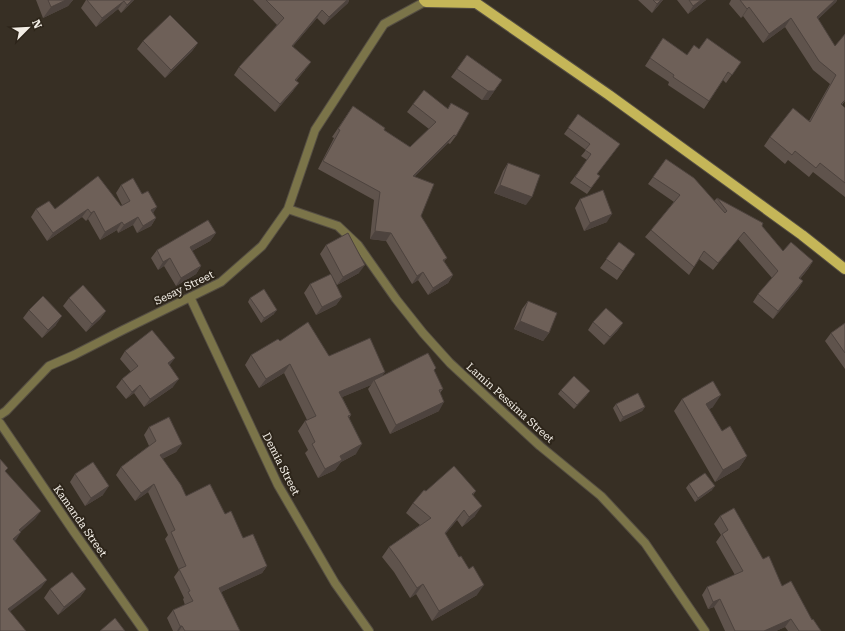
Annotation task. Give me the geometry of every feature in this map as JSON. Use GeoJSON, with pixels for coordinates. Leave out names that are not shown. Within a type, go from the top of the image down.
{"type":"FeatureCollection","features":[{"type":"Feature","properties":{"kind":"main road"},"geometry":{"type":"LineString","coordinates":[[426,1],[472,2],[635,113],[802,235],[845,269]]}},
{"type":"Feature","properties":{"kind":"street","name":"Sesay Street"},"geometry":{"type":"LineString","coordinates":[[0,415],[6,411],[49,366],[221,282],[262,246],[288,210],[315,130],[384,24],[426,1]]}},
{"type":"Feature","properties":{"kind":"street","name":"Lamin Pessima Street"},"geometry":{"type":"LineString","coordinates":[[288,210],[338,226],[358,245],[401,305],[450,363],[540,446],[601,496],[645,543],[705,631]]}},
{"type":"Feature","properties":{"kind":"street","name":"Demia Street"},"geometry":{"type":"LineString","coordinates":[[190,297],[278,485],[335,583],[369,631]]}},
{"type":"Feature","properties":{"kind":"street","name":"Kamanda Street"},"geometry":{"type":"LineString","coordinates":[[0,422],[74,532],[144,631]]}},
{"type":"Feature","properties":{"kind":"building"},"geometry":{"type":"Polygon","coordinates":[[[48,0],[66,0],[51,7],[48,0]]]}},
{"type":"Feature","properties":{"kind":"building"},"geometry":{"type":"Polygon","coordinates":[[[87,0],[132,0],[127,5],[124,1],[102,18],[87,0]]]}},
{"type":"Feature","properties":{"kind":"building"},"geometry":{"type":"Polygon","coordinates":[[[266,0],[347,0],[329,17],[322,10],[292,46],[311,62],[295,80],[299,83],[280,104],[239,67],[284,18],[266,0]]]}},
{"type":"Feature","properties":{"kind":"building"},"geometry":{"type":"Polygon","coordinates":[[[653,0],[661,0],[657,4],[653,0]]]}},
{"type":"Feature","properties":{"kind":"building"},"geometry":{"type":"Polygon","coordinates":[[[689,0],[701,0],[693,6],[689,0]]]}},
{"type":"Feature","properties":{"kind":"building"},"geometry":{"type":"Polygon","coordinates":[[[740,0],[835,0],[817,17],[835,46],[845,34],[845,100],[841,104],[845,108],[845,183],[820,163],[816,168],[795,151],[792,155],[770,137],[793,108],[810,122],[836,75],[819,61],[791,18],[769,34],[749,7],[747,9],[740,0]]]}},
{"type":"Feature","properties":{"kind":"building"},"geometry":{"type":"Polygon","coordinates":[[[170,15],[198,43],[171,70],[143,41],[170,15]]]}},
{"type":"Feature","properties":{"kind":"building"},"geometry":{"type":"Polygon","coordinates":[[[663,38],[687,55],[694,45],[699,49],[707,38],[741,62],[732,75],[728,72],[709,101],[673,77],[674,75],[650,58],[663,38]]]}},
{"type":"Feature","properties":{"kind":"building"},"geometry":{"type":"Polygon","coordinates":[[[467,55],[502,80],[494,91],[488,91],[457,69],[467,55]]]}},
{"type":"Feature","properties":{"kind":"building"},"geometry":{"type":"Polygon","coordinates":[[[424,90],[448,109],[451,103],[469,113],[456,136],[454,135],[413,176],[434,184],[421,216],[447,258],[443,260],[453,275],[433,288],[423,272],[417,276],[391,233],[375,231],[380,192],[323,161],[340,130],[338,129],[353,106],[385,128],[384,130],[410,147],[436,122],[413,104],[424,90]]]}},
{"type":"Feature","properties":{"kind":"building"},"geometry":{"type":"Polygon","coordinates":[[[578,114],[620,144],[597,174],[600,176],[591,188],[575,177],[591,154],[585,150],[590,144],[568,128],[578,114]]]}},
{"type":"Feature","properties":{"kind":"building"},"geometry":{"type":"Polygon","coordinates":[[[666,159],[694,178],[725,213],[727,211],[717,198],[763,223],[762,226],[783,251],[791,242],[813,261],[799,278],[803,281],[778,311],[758,294],[778,271],[744,232],[718,263],[704,251],[694,267],[651,230],[680,195],[653,177],[666,159]]]}},
{"type":"Feature","properties":{"kind":"building"},"geometry":{"type":"Polygon","coordinates":[[[508,163],[540,175],[532,197],[500,185],[508,163]]]}},
{"type":"Feature","properties":{"kind":"building"},"geometry":{"type":"Polygon","coordinates":[[[98,176],[121,206],[130,201],[121,185],[133,178],[142,194],[148,191],[157,207],[151,210],[156,218],[143,226],[138,217],[124,225],[122,222],[105,232],[94,211],[91,213],[88,209],[53,233],[36,209],[49,201],[55,209],[98,176]]]}},
{"type":"Feature","properties":{"kind":"building"},"geometry":{"type":"Polygon","coordinates":[[[603,190],[612,214],[590,223],[580,199],[603,190]]]}},
{"type":"Feature","properties":{"kind":"building"},"geometry":{"type":"Polygon","coordinates":[[[208,220],[216,233],[190,247],[201,266],[181,278],[170,258],[163,262],[157,250],[208,220]]]}},
{"type":"Feature","properties":{"kind":"building"},"geometry":{"type":"Polygon","coordinates":[[[348,233],[365,265],[343,277],[326,245],[348,233]]]}},
{"type":"Feature","properties":{"kind":"building"},"geometry":{"type":"Polygon","coordinates":[[[619,242],[635,254],[623,271],[606,259],[619,242]]]}},
{"type":"Feature","properties":{"kind":"building"},"geometry":{"type":"Polygon","coordinates":[[[331,274],[342,297],[322,307],[310,284],[331,274]]]}},
{"type":"Feature","properties":{"kind":"building"},"geometry":{"type":"Polygon","coordinates":[[[83,285],[106,311],[92,324],[69,298],[83,285]]]}},
{"type":"Feature","properties":{"kind":"building"},"geometry":{"type":"Polygon","coordinates":[[[264,289],[277,310],[264,318],[250,298],[264,289]]]}},
{"type":"Feature","properties":{"kind":"building"},"geometry":{"type":"Polygon","coordinates":[[[43,296],[62,316],[48,330],[29,310],[43,296]]]}},
{"type":"Feature","properties":{"kind":"building"},"geometry":{"type":"Polygon","coordinates":[[[528,301],[557,313],[549,333],[520,321],[528,301]]]}},
{"type":"Feature","properties":{"kind":"building"},"geometry":{"type":"Polygon","coordinates":[[[606,308],[623,323],[610,337],[593,322],[606,308]]]}},
{"type":"Feature","properties":{"kind":"building"},"geometry":{"type":"Polygon","coordinates":[[[308,322],[329,356],[370,338],[385,372],[339,392],[351,415],[348,416],[362,444],[340,456],[342,460],[325,469],[312,444],[315,442],[305,421],[316,416],[290,364],[266,379],[251,355],[278,339],[280,341],[308,322]]]}},
{"type":"Feature","properties":{"kind":"building"},"geometry":{"type":"Polygon","coordinates":[[[845,323],[845,353],[831,333],[845,323]]]}},
{"type":"Feature","properties":{"kind":"building"},"geometry":{"type":"Polygon","coordinates":[[[152,330],[175,358],[168,363],[179,379],[150,399],[140,385],[132,392],[122,379],[138,366],[125,351],[152,330]]]}},
{"type":"Feature","properties":{"kind":"building"},"geometry":{"type":"Polygon","coordinates":[[[428,353],[436,368],[434,370],[443,389],[439,390],[444,402],[396,425],[374,380],[428,353]]]}},
{"type":"Feature","properties":{"kind":"building"},"geometry":{"type":"Polygon","coordinates":[[[574,376],[590,391],[577,405],[561,390],[574,376]]]}},
{"type":"Feature","properties":{"kind":"building"},"geometry":{"type":"Polygon","coordinates":[[[713,381],[721,395],[706,404],[722,431],[730,426],[747,456],[723,470],[682,399],[713,381]]]}},
{"type":"Feature","properties":{"kind":"building"},"geometry":{"type":"Polygon","coordinates":[[[638,393],[645,407],[623,417],[616,404],[638,393]]]}},
{"type":"Feature","properties":{"kind":"building"},"geometry":{"type":"Polygon","coordinates":[[[169,417],[182,444],[160,455],[181,485],[186,496],[210,484],[225,514],[231,511],[243,538],[253,534],[267,566],[219,588],[240,631],[185,631],[182,626],[180,626],[173,610],[193,601],[188,592],[190,591],[179,569],[186,566],[171,532],[175,530],[154,484],[141,493],[121,467],[156,441],[149,427],[169,417]]]}},
{"type":"Feature","properties":{"kind":"building"},"geometry":{"type":"Polygon","coordinates":[[[0,459],[8,468],[5,471],[41,511],[19,530],[21,532],[13,539],[47,580],[8,609],[26,631],[0,631],[0,459]]]}},
{"type":"Feature","properties":{"kind":"building"},"geometry":{"type":"Polygon","coordinates":[[[93,462],[109,486],[91,498],[75,474],[93,462]]]}},
{"type":"Feature","properties":{"kind":"building"},"geometry":{"type":"Polygon","coordinates":[[[454,466],[476,491],[472,494],[482,506],[469,517],[464,510],[445,533],[459,557],[461,556],[469,569],[473,566],[484,585],[439,611],[423,584],[417,588],[389,547],[431,518],[413,503],[424,490],[426,491],[454,466]]]}},
{"type":"Feature","properties":{"kind":"building"},"geometry":{"type":"Polygon","coordinates":[[[705,473],[715,486],[698,498],[689,484],[705,473]]]}},
{"type":"Feature","properties":{"kind":"building"},"geometry":{"type":"Polygon","coordinates":[[[734,508],[763,559],[769,556],[782,586],[791,581],[812,620],[813,619],[821,631],[799,631],[791,619],[764,631],[735,631],[720,599],[713,602],[707,587],[743,571],[722,534],[728,530],[720,516],[734,508]]]}},
{"type":"Feature","properties":{"kind":"building"},"geometry":{"type":"Polygon","coordinates":[[[72,572],[86,589],[64,607],[50,589],[72,572]]]}},
{"type":"Feature","properties":{"kind":"building"},"geometry":{"type":"Polygon","coordinates":[[[115,618],[125,631],[100,631],[115,618]]]}}]}
